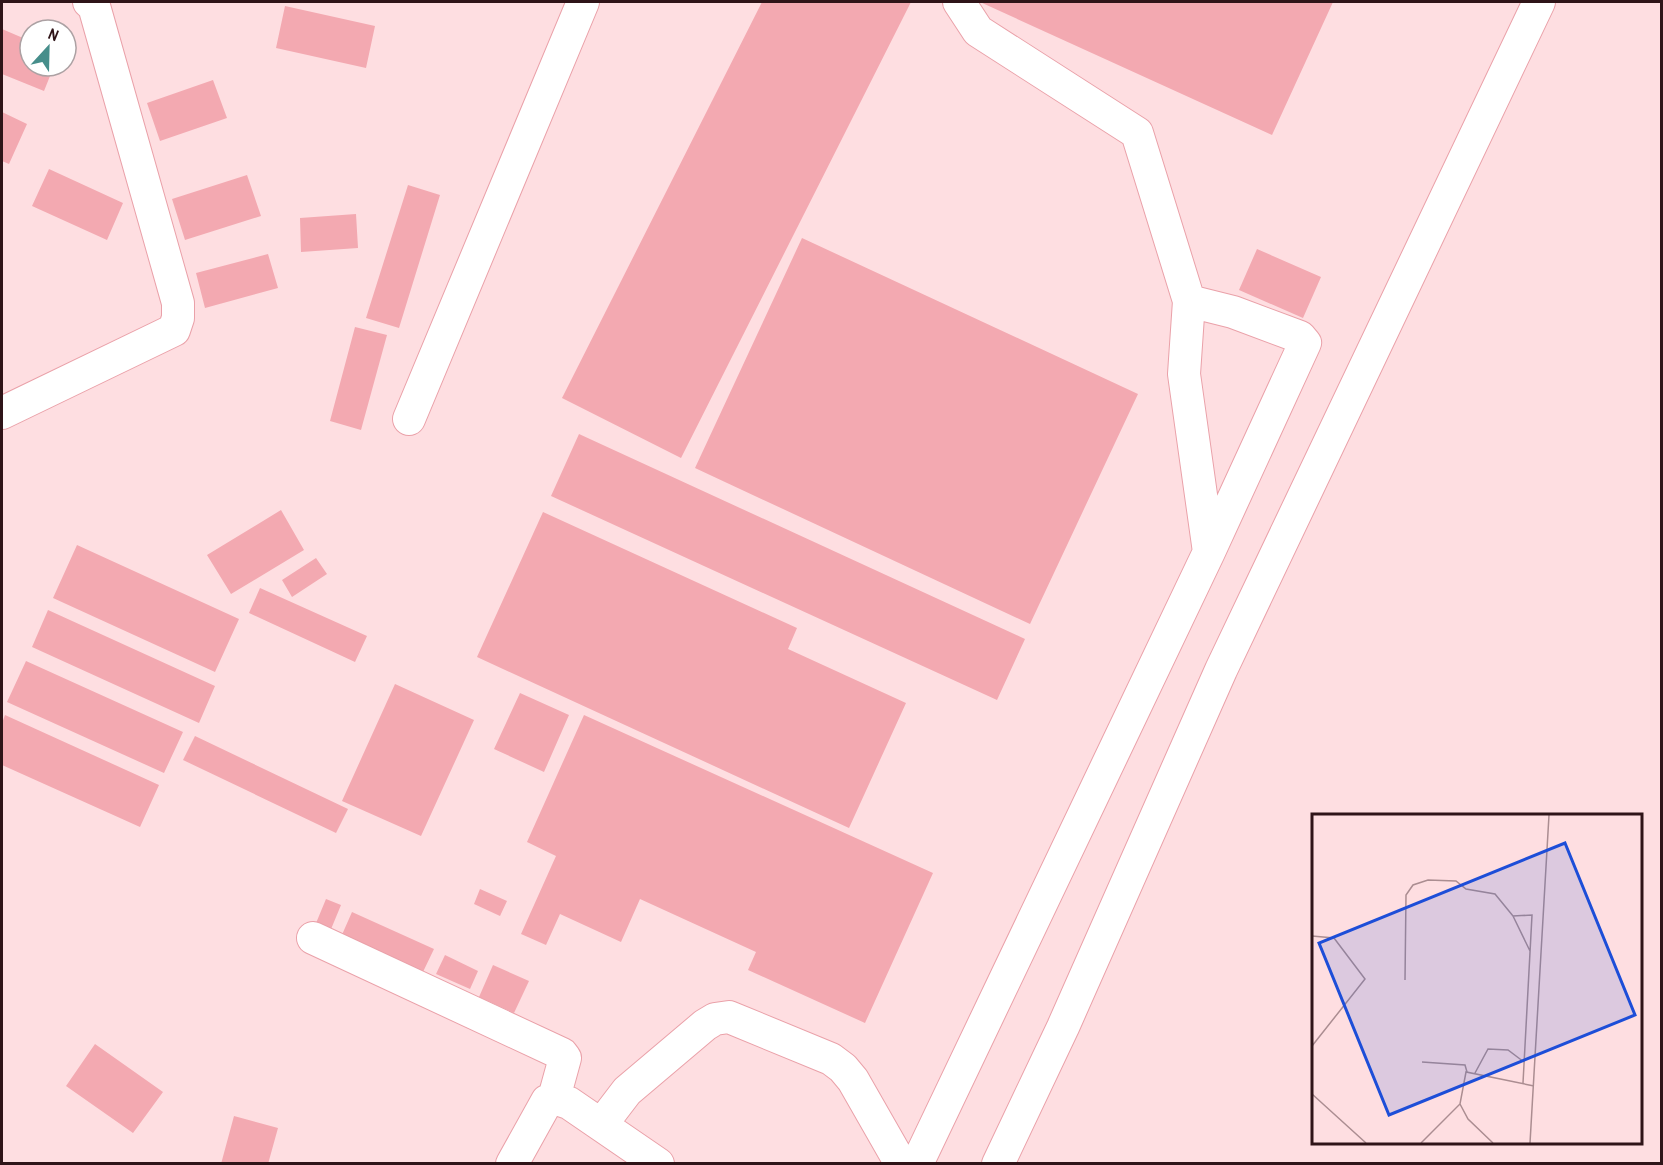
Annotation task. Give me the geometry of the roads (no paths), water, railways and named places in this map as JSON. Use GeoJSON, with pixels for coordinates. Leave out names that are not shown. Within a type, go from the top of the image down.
{"type":"FeatureCollection","features":[{"type":"Feature","properties":{"kind":"street"},"geometry":{"type":"LineString","coordinates":[[2,413],[174,330],[178,318],[175,291],[94,6],[89,2]]}},
{"type":"Feature","properties":{"kind":"street"},"geometry":{"type":"LineString","coordinates":[[409,419],[583,2]]}},
{"type":"Feature","properties":{"kind":"street"},"geometry":{"type":"LineString","coordinates":[[959,2],[978,31],[1137,133],[1189,300],[1184,374],[1209,552]]}},
{"type":"Feature","properties":{"kind":"street"},"geometry":{"type":"LineString","coordinates":[[998,1164],[1063,1027],[1221,670],[1539,2]]}},
{"type":"Feature","properties":{"kind":"street"},"geometry":{"type":"LineString","coordinates":[[917,1164],[1209,552],[1305,343],[1300,337],[1244,316],[1189,300]]}},
{"type":"Feature","properties":{"kind":"street"},"geometry":{"type":"LineString","coordinates":[[313,938],[562,1054],[565,1058],[554,1098]]}},
{"type":"Feature","properties":{"kind":"street"},"geometry":{"type":"LineString","coordinates":[[601,1125],[627,1091],[705,1025],[715,1019],[729,1017],[831,1059],[843,1068],[853,1080],[901,1164]]}},
{"type":"Feature","properties":{"kind":"street"},"geometry":{"type":"LineString","coordinates":[[512,1164],[547,1101],[554,1098],[569,1103],[658,1164]]}}]}
